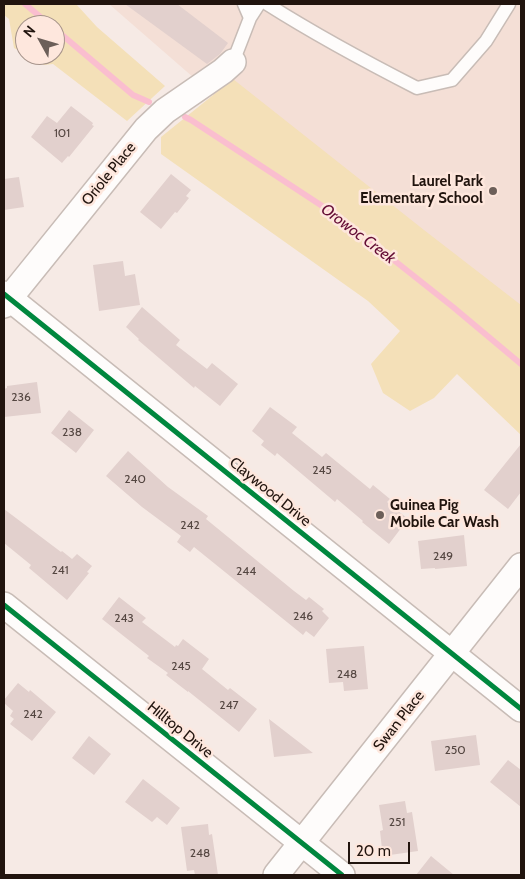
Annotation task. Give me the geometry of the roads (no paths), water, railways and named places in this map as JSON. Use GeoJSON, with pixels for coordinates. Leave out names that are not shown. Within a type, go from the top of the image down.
{"type":"FeatureCollection","features":[{"type":"Feature","properties":{"kind":"street","name":"Oriole Place"},"geometry":{"type":"LineString","coordinates":[[5,299],[146,129],[165,111],[233,62]]}},
{"type":"Feature","properties":{"kind":"street","name":"Claywood Drive"},"geometry":{"type":"LineString","coordinates":[[5,299],[521,709]]}},
{"type":"Feature","properties":{"kind":"street","name":"Swan Place"},"geometry":{"type":"LineString","coordinates":[[276,875],[521,566]]}},
{"type":"Feature","properties":{"kind":"street","name":"Hilltop Drive"},"geometry":{"type":"LineString","coordinates":[[4,605],[342,875]]}},
{"type":"Feature","properties":{"kind":"lane"},"geometry":{"type":"LineString","coordinates":[[244,4],[250,18]]}},
{"type":"Feature","properties":{"kind":"lane"},"geometry":{"type":"LineString","coordinates":[[233,62],[250,18],[259,4]]}},
{"type":"Feature","properties":{"kind":"lane"},"geometry":{"type":"LineString","coordinates":[[267,4],[366,63],[418,88],[452,80],[486,41],[508,4]]}},
{"type":"Feature","properties":{"kind":"waterway","name":"Orowoc Creek"},"geometry":{"type":"LineString","coordinates":[[25,4],[38,15]]}},
{"type":"Feature","properties":{"kind":"waterway","name":"Orowoc Creek"},"geometry":{"type":"LineString","coordinates":[[65,37],[133,95],[149,102]]}},
{"type":"Feature","properties":{"kind":"waterway","name":"Orowoc Creek"},"geometry":{"type":"LineString","coordinates":[[185,117],[342,219],[521,364]]}},
{"type":"Feature","properties":{"kind":"place","name":"Laurel Park Elementary School"},"geometry":{"type":"Point","coordinates":[493,191]}},
{"type":"Feature","properties":{"kind":"place","name":"Guinea Pig Mobile Car Wash"},"geometry":{"type":"Point","coordinates":[380,515]}}]}
